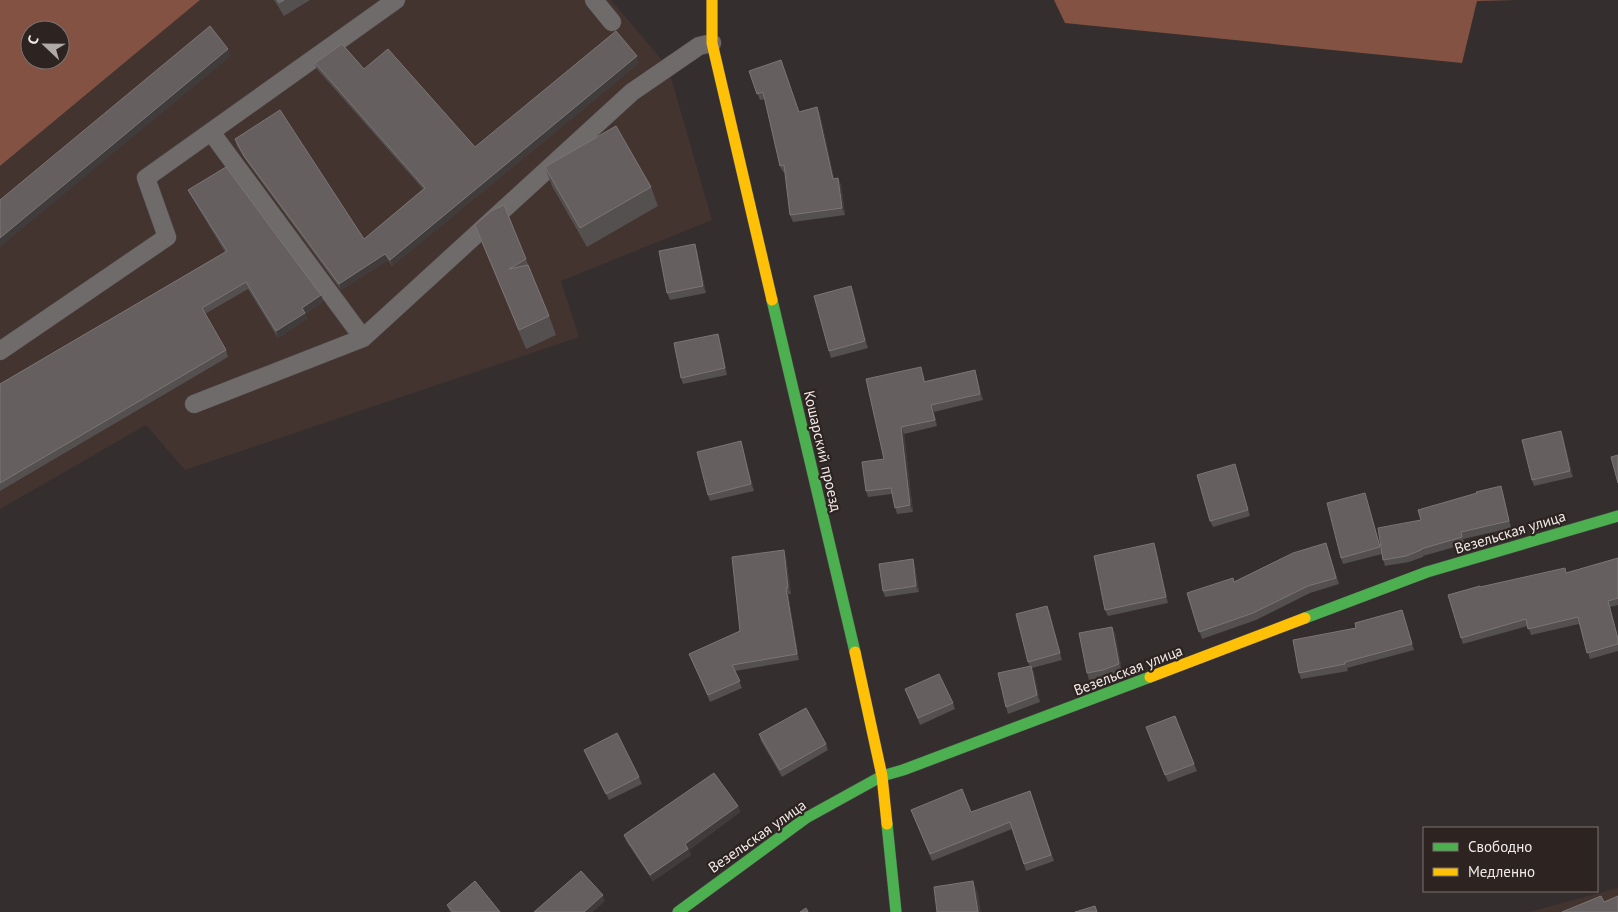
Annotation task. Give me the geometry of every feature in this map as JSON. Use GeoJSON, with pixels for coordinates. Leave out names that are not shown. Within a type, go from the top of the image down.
{"type":"FeatureCollection","features":[{"type":"Feature","properties":{"kind":"street","name":"Кошарский проезд"},"geometry":{"type":"LineString","coordinates":[[712,0],[712,43],[870,716],[882,776],[896,912]]}},
{"type":"Feature","properties":{"kind":"street","name":"Везельская улица"},"geometry":{"type":"LineString","coordinates":[[678,912],[806,818],[882,776],[922,763],[1427,572],[1618,516]]}},
{"type":"Feature","properties":{"kind":"lane"},"geometry":{"type":"LineString","coordinates":[[0,351],[167,237],[146,178],[396,0]]}},
{"type":"Feature","properties":{"kind":"lane"},"geometry":{"type":"LineString","coordinates":[[594,0],[612,22]]}},
{"type":"Feature","properties":{"kind":"lane"},"geometry":{"type":"LineString","coordinates":[[194,404],[363,338],[632,92],[699,46],[712,43]]}},
{"type":"Feature","properties":{"kind":"lane"},"geometry":{"type":"LineString","coordinates":[[210,132],[363,338]]}},
{"type":"Feature","properties":{"kind":"shaded area"},"geometry":{"type":"Polygon","coordinates":[[[0,0],[200,0],[0,166],[0,0]]]}},
{"type":"Feature","properties":{"kind":"shaded area"},"geometry":{"type":"Polygon","coordinates":[[[200,0],[611,0],[668,67],[712,220],[561,281],[579,337],[185,470],[146,425],[0,509],[0,166],[200,0]]]}},
{"type":"Feature","properties":{"kind":"shaded area"},"geometry":{"type":"Polygon","coordinates":[[[1054,0],[1515,0],[1477,1],[1462,63],[1065,23],[1054,0]]]}},
{"type":"Feature","properties":{"kind":"shaded area"},"geometry":{"type":"Polygon","coordinates":[[[1618,888],[1618,912],[1529,912],[1618,888]]]}},
{"type":"Feature","properties":{"kind":"building"},"geometry":{"type":"Polygon","coordinates":[[[210,26],[228,49],[0,238],[0,200],[210,26]]]}},
{"type":"Feature","properties":{"kind":"building"},"geometry":{"type":"Polygon","coordinates":[[[616,31],[637,56],[390,260],[385,254],[339,284],[244,156],[235,139],[280,110],[364,239],[425,188],[315,63],[342,44],[364,69],[388,49],[475,147],[616,31]]]}},
{"type":"Feature","properties":{"kind":"building"},"geometry":{"type":"Polygon","coordinates":[[[781,60],[799,112],[817,107],[833,179],[838,178],[842,208],[790,215],[784,165],[780,166],[763,92],[757,94],[749,71],[781,60]]]}},
{"type":"Feature","properties":{"kind":"building"},"geometry":{"type":"Polygon","coordinates":[[[616,126],[651,187],[580,228],[545,167],[616,126]]]}},
{"type":"Feature","properties":{"kind":"building"},"geometry":{"type":"Polygon","coordinates":[[[226,167],[321,295],[302,308],[305,313],[276,331],[246,282],[202,308],[226,350],[0,483],[0,384],[227,251],[188,190],[226,167]]]}},
{"type":"Feature","properties":{"kind":"building"},"geometry":{"type":"Polygon","coordinates":[[[504,205],[526,259],[509,269],[528,265],[549,316],[519,330],[475,225],[491,211],[504,205]]]}},
{"type":"Feature","properties":{"kind":"building"},"geometry":{"type":"Polygon","coordinates":[[[695,244],[703,286],[667,293],[659,251],[695,244]]]}},
{"type":"Feature","properties":{"kind":"building"},"geometry":{"type":"Polygon","coordinates":[[[851,286],[865,341],[829,351],[814,296],[851,286]]]}},
{"type":"Feature","properties":{"kind":"building"},"geometry":{"type":"Polygon","coordinates":[[[718,334],[725,368],[681,378],[674,343],[718,334]]]}},
{"type":"Feature","properties":{"kind":"building"},"geometry":{"type":"Polygon","coordinates":[[[921,367],[924,382],[975,370],[980,394],[931,405],[935,420],[901,427],[910,505],[895,508],[891,488],[866,491],[862,462],[884,459],[866,379],[921,367]]]}},
{"type":"Feature","properties":{"kind":"building"},"geometry":{"type":"Polygon","coordinates":[[[1561,431],[1570,471],[1532,480],[1522,440],[1561,431]]]}},
{"type":"Feature","properties":{"kind":"building"},"geometry":{"type":"Polygon","coordinates":[[[741,441],[751,484],[708,495],[697,452],[741,441]]]}},
{"type":"Feature","properties":{"kind":"building"},"geometry":{"type":"Polygon","coordinates":[[[1618,455],[1618,483],[1611,457],[1618,455]]]}},
{"type":"Feature","properties":{"kind":"building"},"geometry":{"type":"Polygon","coordinates":[[[1235,464],[1248,510],[1210,521],[1197,475],[1235,464]]]}},
{"type":"Feature","properties":{"kind":"building"},"geometry":{"type":"Polygon","coordinates":[[[1501,486],[1509,521],[1461,532],[1462,537],[1421,549],[1406,556],[1383,560],[1378,528],[1421,520],[1418,510],[1501,486]]]}},
{"type":"Feature","properties":{"kind":"building"},"geometry":{"type":"Polygon","coordinates":[[[1365,493],[1380,547],[1341,558],[1327,503],[1365,493]]]}},
{"type":"Feature","properties":{"kind":"building"},"geometry":{"type":"Polygon","coordinates":[[[1154,543],[1166,597],[1105,610],[1094,556],[1154,543]]]}},
{"type":"Feature","properties":{"kind":"building"},"geometry":{"type":"Polygon","coordinates":[[[1326,543],[1336,578],[1308,586],[1253,613],[1199,632],[1187,593],[1233,578],[1234,582],[1293,553],[1326,543]]]}},
{"type":"Feature","properties":{"kind":"building"},"geometry":{"type":"Polygon","coordinates":[[[784,550],[788,588],[786,588],[797,654],[732,665],[740,681],[708,695],[689,654],[740,631],[732,557],[784,550]]]}},
{"type":"Feature","properties":{"kind":"building"},"geometry":{"type":"Polygon","coordinates":[[[1618,558],[1618,598],[1608,601],[1618,644],[1587,653],[1578,617],[1528,629],[1526,619],[1461,638],[1448,595],[1480,586],[1565,568],[1566,573],[1618,558]]]}},
{"type":"Feature","properties":{"kind":"building"},"geometry":{"type":"Polygon","coordinates":[[[913,559],[916,586],[883,591],[879,564],[913,559]]]}},
{"type":"Feature","properties":{"kind":"building"},"geometry":{"type":"Polygon","coordinates":[[[1047,606],[1060,653],[1028,662],[1016,614],[1047,606]]]}},
{"type":"Feature","properties":{"kind":"building"},"geometry":{"type":"Polygon","coordinates":[[[1402,610],[1412,644],[1345,662],[1345,664],[1299,673],[1293,640],[1356,628],[1355,623],[1402,610]]]}},
{"type":"Feature","properties":{"kind":"building"},"geometry":{"type":"Polygon","coordinates":[[[1112,627],[1119,664],[1087,673],[1079,633],[1112,627]]]}},
{"type":"Feature","properties":{"kind":"building"},"geometry":{"type":"Polygon","coordinates":[[[1031,666],[1037,695],[1006,707],[998,673],[1031,666]]]}},
{"type":"Feature","properties":{"kind":"building"},"geometry":{"type":"Polygon","coordinates":[[[939,674],[953,703],[918,718],[905,689],[939,674]]]}},
{"type":"Feature","properties":{"kind":"building"},"geometry":{"type":"Polygon","coordinates":[[[806,708],[826,744],[780,770],[759,734],[806,708]]]}},
{"type":"Feature","properties":{"kind":"building"},"geometry":{"type":"Polygon","coordinates":[[[1175,716],[1194,764],[1165,775],[1146,727],[1175,716]]]}},
{"type":"Feature","properties":{"kind":"building"},"geometry":{"type":"Polygon","coordinates":[[[617,733],[639,777],[606,794],[584,750],[617,733]]]}},
{"type":"Feature","properties":{"kind":"building"},"geometry":{"type":"Polygon","coordinates":[[[714,773],[738,806],[685,844],[688,849],[650,875],[624,835],[714,773]]]}},
{"type":"Feature","properties":{"kind":"building"},"geometry":{"type":"Polygon","coordinates":[[[962,789],[971,812],[1030,791],[1051,855],[1024,864],[1010,822],[930,854],[911,810],[962,789]]]}},
{"type":"Feature","properties":{"kind":"building"},"geometry":{"type":"Polygon","coordinates":[[[581,871],[603,895],[584,912],[534,912],[581,871]]]}},
{"type":"Feature","properties":{"kind":"building"},"geometry":{"type":"Polygon","coordinates":[[[475,881],[500,912],[453,912],[447,905],[475,881]]]}},
{"type":"Feature","properties":{"kind":"building"},"geometry":{"type":"Polygon","coordinates":[[[973,881],[978,912],[937,912],[934,887],[973,881]]]}},
{"type":"Feature","properties":{"kind":"building"},"geometry":{"type":"Polygon","coordinates":[[[1601,896],[1604,902],[1618,896],[1618,912],[1562,912],[1601,896]]]}},
{"type":"Feature","properties":{"kind":"building"},"geometry":{"type":"Polygon","coordinates":[[[1095,906],[1097,912],[1075,912],[1095,906]]]}},
{"type":"Feature","properties":{"kind":"building"},"geometry":{"type":"Polygon","coordinates":[[[806,908],[808,912],[800,912],[806,908]]]}},
{"type":"Feature","properties":{"kind":"traffic: fast"},"geometry":{"type":"LineString","coordinates":[[772,300],[855,652]]}},
{"type":"Feature","properties":{"kind":"traffic: fast"},"geometry":{"type":"LineString","coordinates":[[1305,618],[1427,572],[1618,516]]}},
{"type":"Feature","properties":{"kind":"traffic: fast"},"geometry":{"type":"LineString","coordinates":[[678,912],[806,818],[882,776],[903,770],[1150,677]]}},
{"type":"Feature","properties":{"kind":"traffic: fast"},"geometry":{"type":"LineString","coordinates":[[887,824],[896,912]]}},
{"type":"Feature","properties":{"kind":"traffic: slow"},"geometry":{"type":"LineString","coordinates":[[712,0],[712,43],[772,300]]}},
{"type":"Feature","properties":{"kind":"traffic: slow"},"geometry":{"type":"LineString","coordinates":[[1150,677],[1305,618]]}},
{"type":"Feature","properties":{"kind":"traffic: slow"},"geometry":{"type":"LineString","coordinates":[[855,652],[882,776],[887,824]]}}]}
